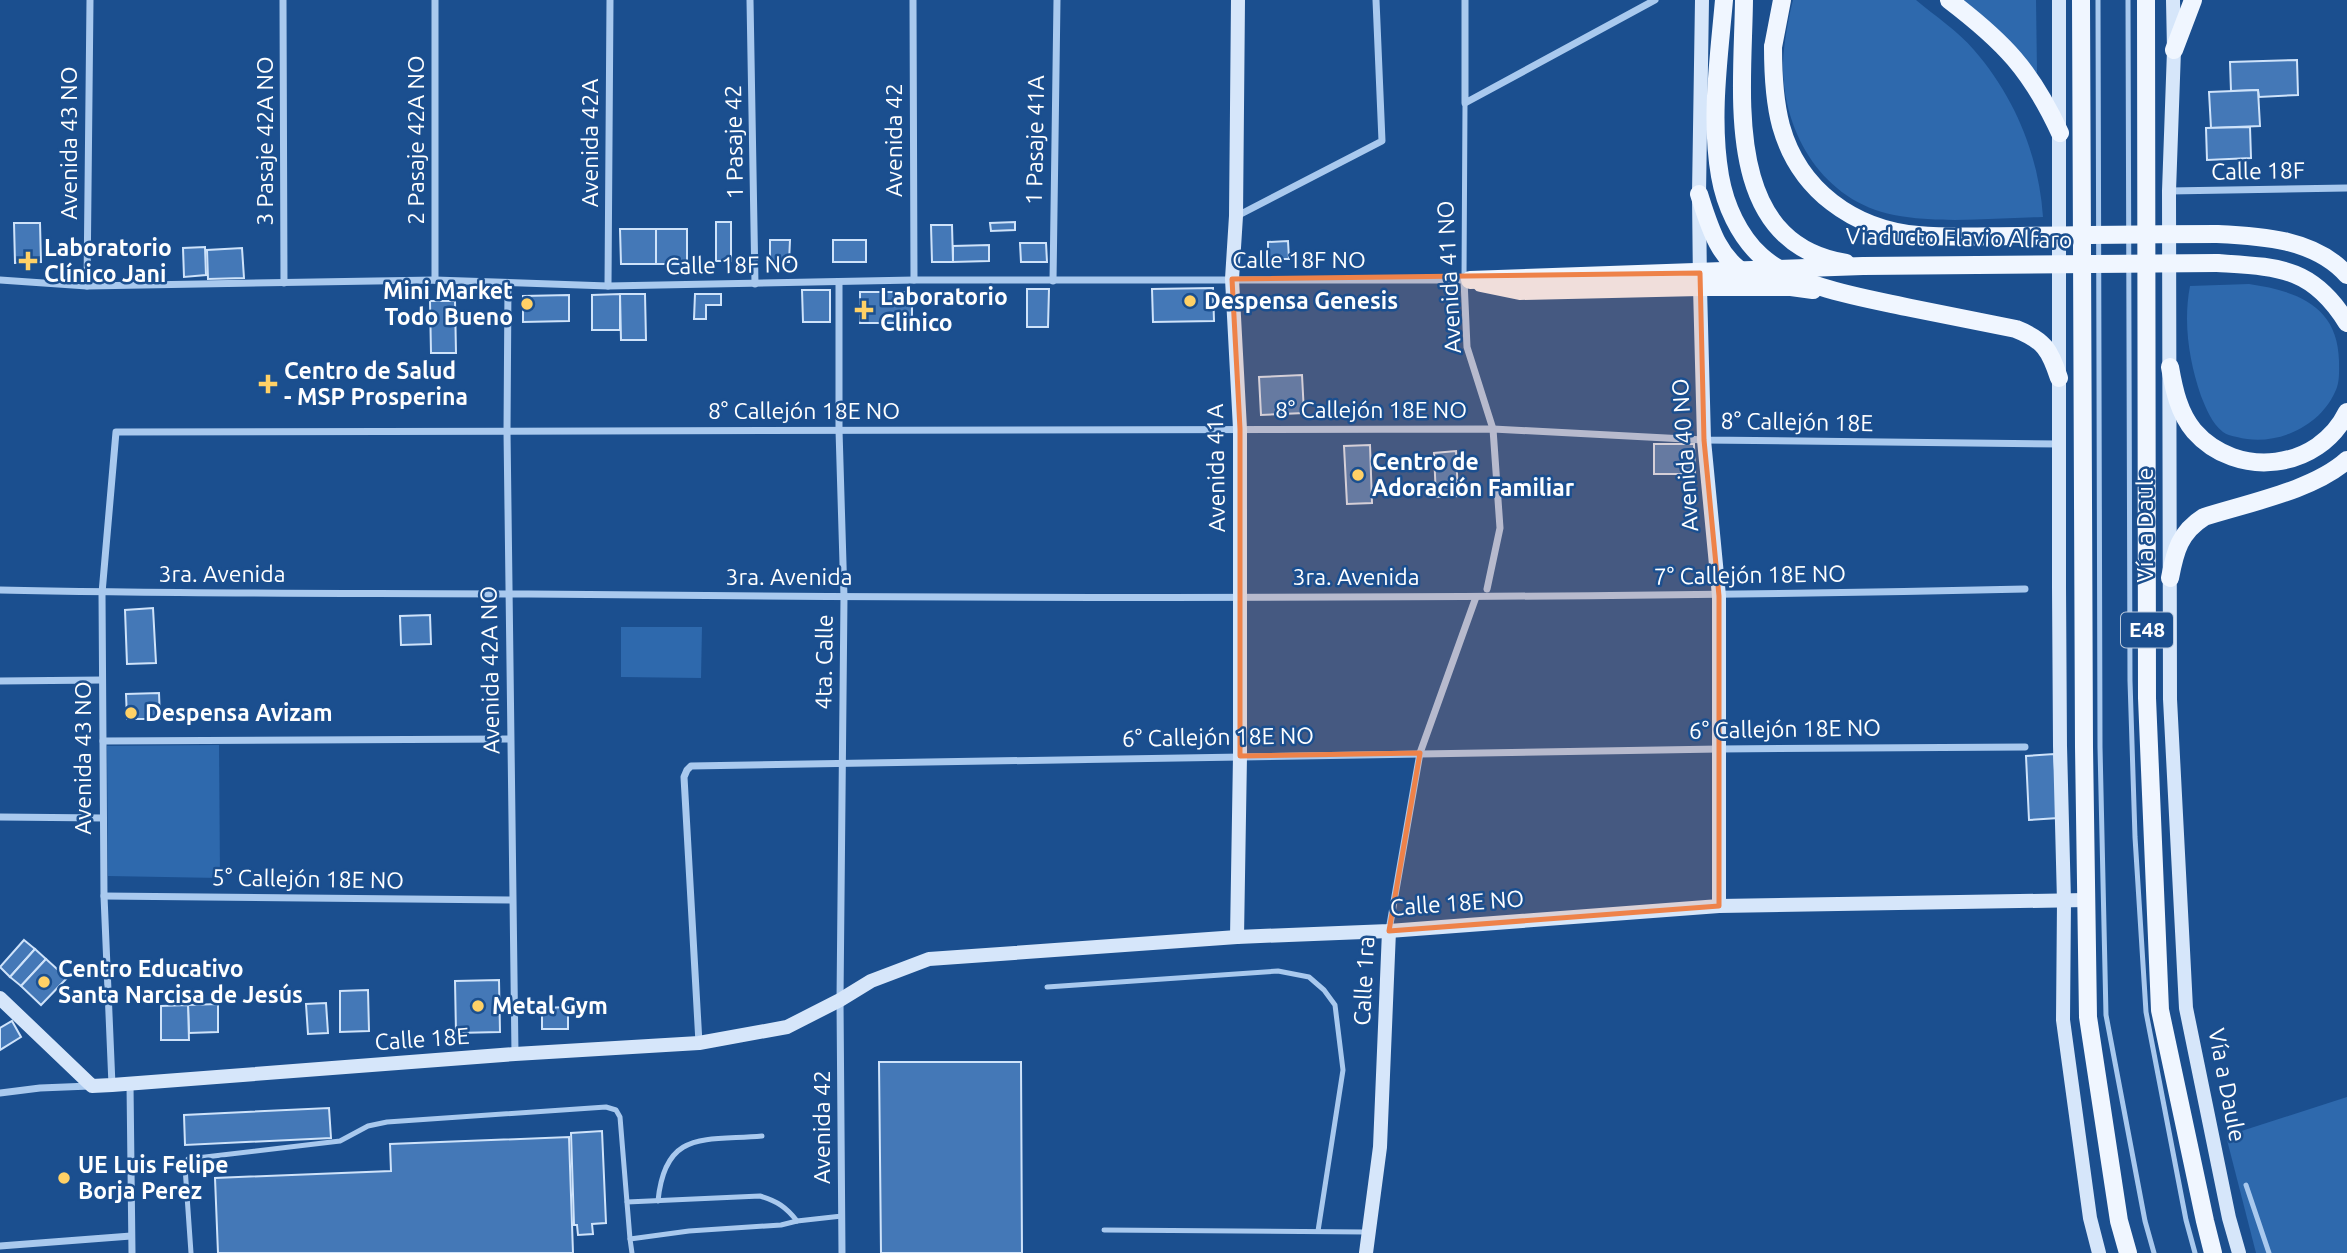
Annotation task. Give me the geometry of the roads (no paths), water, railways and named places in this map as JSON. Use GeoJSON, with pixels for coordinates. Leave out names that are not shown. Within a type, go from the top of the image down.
{"type":"FeatureCollection","features":[{"type":"Feature","properties":{"kind":"main road"},"geometry":{"type":"LineString","coordinates":[[1724,0],[1717,110],[1720,178],[1736,223],[1761,256],[1786,272],[1809,282],[1863,298]]}},
{"type":"Feature","properties":{"kind":"main road","name":"Viaducto Flavio Alfaro"},"geometry":{"type":"LineString","coordinates":[[1744,0],[1745,144],[1751,178],[1760,203],[1776,227],[1800,247],[1825,260],[1863,266],[2217,263],[2281,269],[2305,278],[2322,290],[2338,307],[2347,323]]}},
{"type":"Feature","properties":{"kind":"main road"},"geometry":{"type":"LineString","coordinates":[[1772,0],[1773,79],[1782,128],[1801,169],[1827,200],[1844,213],[1893,232],[1918,235],[2255,236],[2291,242],[2319,253],[2347,275]]}},
{"type":"Feature","properties":{"kind":"main road"},"geometry":{"type":"LineString","coordinates":[[1773,47],[1782,0]]}},
{"type":"Feature","properties":{"kind":"main road"},"geometry":{"type":"LineString","coordinates":[[1950,0],[2003,44],[2042,95],[2060,133]]}},
{"type":"Feature","properties":{"kind":"main road"},"geometry":{"type":"LineString","coordinates":[[2081,0],[2084,747],[2088,1017],[2119,1221],[2128,1253]]}},
{"type":"Feature","properties":{"kind":"main road","name":"Vía a Daule"},"geometry":{"type":"LineString","coordinates":[[2146,0],[2147,698],[2160,1010],[2213,1253]]}},
{"type":"Feature","properties":{"kind":"main road"},"geometry":{"type":"LineString","coordinates":[[2174,50],[2193,0]]}},
{"type":"Feature","properties":{"kind":"main road"},"geometry":{"type":"LineString","coordinates":[[1699,194],[1711,231],[1731,263],[1746,274],[1791,287],[1863,298],[2016,329],[2034,336],[2052,357],[2059,378]]}},
{"type":"Feature","properties":{"kind":"main road"},"geometry":{"type":"LineString","coordinates":[[1467,280],[1863,266]]}},
{"type":"Feature","properties":{"kind":"main road"},"geometry":{"type":"LineString","coordinates":[[1467,280],[1520,291],[1791,287]]}},
{"type":"Feature","properties":{"kind":"main road"},"geometry":{"type":"LineString","coordinates":[[2170,367],[2175,396],[2193,430],[2207,444],[2224,455],[2247,462],[2278,461],[2310,452],[2327,440],[2347,412]]}},
{"type":"Feature","properties":{"kind":"main road"},"geometry":{"type":"LineString","coordinates":[[2170,578],[2175,552],[2183,535],[2194,523],[2204,517],[2319,479],[2347,460]]}},
{"type":"Feature","properties":{"kind":"street","name":"Avenida 43 NO"},"geometry":{"type":"LineString","coordinates":[[87,286],[90,0]]}},
{"type":"Feature","properties":{"kind":"street","name":"3 Pasaje 42A NO"},"geometry":{"type":"LineString","coordinates":[[284,0],[284,283]]}},
{"type":"Feature","properties":{"kind":"street","name":"2 Pasaje 42A NO"},"geometry":{"type":"LineString","coordinates":[[435,0],[435,281]]}},
{"type":"Feature","properties":{"kind":"street","name":"Avenida 42A"},"geometry":{"type":"LineString","coordinates":[[608,286],[610,0]]}},
{"type":"Feature","properties":{"kind":"street","name":"1 Pasaje 42"},"geometry":{"type":"LineString","coordinates":[[750,0],[755,284]]}},
{"type":"Feature","properties":{"kind":"street","name":"Avenida 42"},"geometry":{"type":"LineString","coordinates":[[913,0],[914,280]]}},
{"type":"Feature","properties":{"kind":"street","name":"1 Pasaje 41A"},"geometry":{"type":"LineString","coordinates":[[1053,281],[1057,0]]}},
{"type":"Feature","properties":{"kind":"street","name":"Avenida 41A"},"geometry":{"type":"LineString","coordinates":[[1237,937],[1240,429],[1232,279],[1237,216],[1238,0]]}},
{"type":"Feature","properties":{"kind":"street"},"geometry":{"type":"LineString","coordinates":[[1237,216],[1382,141],[1376,0]]}},
{"type":"Feature","properties":{"kind":"street","name":"Avenida 41 NO"},"geometry":{"type":"LineString","coordinates":[[1465,0],[1465,103]]}},
{"type":"Feature","properties":{"kind":"street"},"geometry":{"type":"LineString","coordinates":[[1465,103],[1655,0]]}},
{"type":"Feature","properties":{"kind":"street","name":"Avenida 40 NO"},"geometry":{"type":"LineString","coordinates":[[1702,0],[1700,287],[1704,440],[1719,596],[1718,906]]}},
{"type":"Feature","properties":{"kind":"street"},"geometry":{"type":"LineString","coordinates":[[2059,0],[2059,726],[2064,901],[2063,1020],[2090,1218],[2099,1253]]}},
{"type":"Feature","properties":{"kind":"street","name":"Vía a Daule"},"geometry":{"type":"LineString","coordinates":[[2173,0],[2169,191],[2170,699],[2186,1008],[2229,1218],[2239,1253]]}},
{"type":"Feature","properties":{"kind":"street","name":"Calle 18F"},"geometry":{"type":"LineString","coordinates":[[2169,191],[2347,188]]}},
{"type":"Feature","properties":{"kind":"street","name":"Calle 18F NO"},"geometry":{"type":"LineString","coordinates":[[0,280],[87,286],[435,281],[608,286],[914,280],[1467,280]]}},
{"type":"Feature","properties":{"kind":"street","name":"Avenida 41 NO"},"geometry":{"type":"LineString","coordinates":[[1467,280],[1467,347],[1493,429],[1500,528],[1487,589]]}},
{"type":"Feature","properties":{"kind":"street","name":"4ta. Calle"},"geometry":{"type":"LineString","coordinates":[[839,282],[839,430],[844,597],[841,1000]]}},
{"type":"Feature","properties":{"kind":"street","name":"Avenida 42A NO"},"geometry":{"type":"LineString","coordinates":[[508,284],[506,431],[515,1054]]}},
{"type":"Feature","properties":{"kind":"street","name":"8° Callejón 18E NO"},"geometry":{"type":"LineString","coordinates":[[116,432],[1493,429]]}},
{"type":"Feature","properties":{"kind":"street","name":"8° Callejón 18E"},"geometry":{"type":"LineString","coordinates":[[1493,429],[1704,440],[2059,444]]}},
{"type":"Feature","properties":{"kind":"street","name":"Avenida 43 NO"},"geometry":{"type":"LineString","coordinates":[[111,1085],[104,896],[102,593],[116,432]]}},
{"type":"Feature","properties":{"kind":"street","name":"7° Callejón 18E NO"},"geometry":{"type":"LineString","coordinates":[[1476,597],[1719,596],[2025,589]]}},
{"type":"Feature","properties":{"kind":"street"},"geometry":{"type":"LineString","coordinates":[[0,590],[102,593]]}},
{"type":"Feature","properties":{"kind":"street","name":"3ra. Avenida"},"geometry":{"type":"LineString","coordinates":[[102,593],[1476,597]]}},
{"type":"Feature","properties":{"kind":"street","name":"Calle 1ra"},"geometry":{"type":"LineString","coordinates":[[1366,1253],[1380,1147],[1389,931],[1420,754],[1476,597]]}},
{"type":"Feature","properties":{"kind":"street"},"geometry":{"type":"LineString","coordinates":[[0,681],[102,680]]}},
{"type":"Feature","properties":{"kind":"street"},"geometry":{"type":"LineString","coordinates":[[103,741],[510,739]]}},
{"type":"Feature","properties":{"kind":"street","name":"6° Callejón 18E NO"},"geometry":{"type":"LineString","coordinates":[[698,1043],[684,777],[691,766],[1719,749],[2025,747]]}},
{"type":"Feature","properties":{"kind":"street"},"geometry":{"type":"LineString","coordinates":[[0,817],[103,818]]}},
{"type":"Feature","properties":{"kind":"street","name":"5° Callejón 18E NO"},"geometry":{"type":"LineString","coordinates":[[104,896],[512,900]]}},
{"type":"Feature","properties":{"kind":"street","name":"Calle 18E NO"},"geometry":{"type":"LineString","coordinates":[[841,1000],[871,981],[929,958],[1237,937],[1389,931],[1718,906],[2086,900]]}},
{"type":"Feature","properties":{"kind":"street"},"geometry":{"type":"LineString","coordinates":[[0,998],[92,1086]]}},
{"type":"Feature","properties":{"kind":"street","name":"Avenida 42"},"geometry":{"type":"LineString","coordinates":[[841,1000],[842,1253]]}},
{"type":"Feature","properties":{"kind":"street","name":"Calle 18E"},"geometry":{"type":"LineString","coordinates":[[0,1093],[40,1088],[130,1084],[515,1054],[698,1043],[787,1027],[841,1000]]}},
{"type":"Feature","properties":{"kind":"street"},"geometry":{"type":"LineString","coordinates":[[130,1084],[132,1253]]}},
{"type":"Feature","properties":{"kind":"street"},"geometry":{"type":"LineString","coordinates":[[0,1246],[131,1236]]}},
{"type":"Feature","properties":{"kind":"lane","name":"Vía a Daule"},"geometry":{"type":"LineString","coordinates":[[2098,0],[2100,747],[2106,1015],[2145,1222],[2154,1253]]}},
{"type":"Feature","properties":{"kind":"lane","name":"Vía a Daule"},"geometry":{"type":"LineString","coordinates":[[2129,0],[2130,690],[2135,837],[2146,1012],[2186,1220],[2195,1253]]}},
{"type":"Feature","properties":{"kind":"lane","name":"Avenida 41 NO"},"geometry":{"type":"LineString","coordinates":[[1465,103],[1467,280]]}},
{"type":"Feature","properties":{"kind":"lane"},"geometry":{"type":"LineString","coordinates":[[1047,987],[1278,971],[1309,977],[1324,990],[1335,1004],[1343,1070],[1318,1231]]}},
{"type":"Feature","properties":{"kind":"lane"},"geometry":{"type":"LineString","coordinates":[[191,1253],[185,1167],[188,1159],[340,1140],[368,1126],[387,1122],[606,1107],[615,1110],[620,1117],[632,1253]]}},
{"type":"Feature","properties":{"kind":"lane"},"geometry":{"type":"LineString","coordinates":[[658,1200],[660,1176],[673,1152],[692,1142],[762,1136]]}},
{"type":"Feature","properties":{"kind":"lane"},"geometry":{"type":"LineString","coordinates":[[2246,1185],[2269,1253]]}},
{"type":"Feature","properties":{"kind":"lane"},"geometry":{"type":"LineString","coordinates":[[627,1202],[760,1196],[775,1200],[788,1209],[797,1221]]}},
{"type":"Feature","properties":{"kind":"lane"},"geometry":{"type":"LineString","coordinates":[[630,1239],[689,1231],[781,1225],[842,1216]]}},
{"type":"Feature","properties":{"kind":"lane"},"geometry":{"type":"LineString","coordinates":[[1104,1230],[1369,1233]]}},
{"type":"Feature","properties":{"kind":"place","name":"Laboratorio Clínico Jani"},"geometry":{"type":"Point","coordinates":[28,261]}},
{"type":"Feature","properties":{"kind":"place","name":"Despensa Genesis"},"geometry":{"type":"Point","coordinates":[1190,301]}},
{"type":"Feature","properties":{"kind":"place","name":"Mini Market Todo Bueno"},"geometry":{"type":"Point","coordinates":[527,304]}},
{"type":"Feature","properties":{"kind":"place","name":"Laboratorio Clinico"},"geometry":{"type":"Point","coordinates":[864,310]}},
{"type":"Feature","properties":{"kind":"place","name":"Centro de Salud - MSP Prosperina"},"geometry":{"type":"Point","coordinates":[268,384]}},
{"type":"Feature","properties":{"kind":"place","name":"Centro de Adoración Familiar"},"geometry":{"type":"Point","coordinates":[1358,475]}},
{"type":"Feature","properties":{"kind":"place","name":"Despensa Avizam"},"geometry":{"type":"Point","coordinates":[131,713]}},
{"type":"Feature","properties":{"kind":"place","name":"Centro Educativo Santa Narcisa de Jesús"},"geometry":{"type":"Point","coordinates":[44,982]}},
{"type":"Feature","properties":{"kind":"place","name":"Metal Gym"},"geometry":{"type":"Point","coordinates":[478,1006]}},
{"type":"Feature","properties":{"kind":"place","name":"UE Luis Felipe Borja Perez"},"geometry":{"type":"Point","coordinates":[64,1178]}}]}
